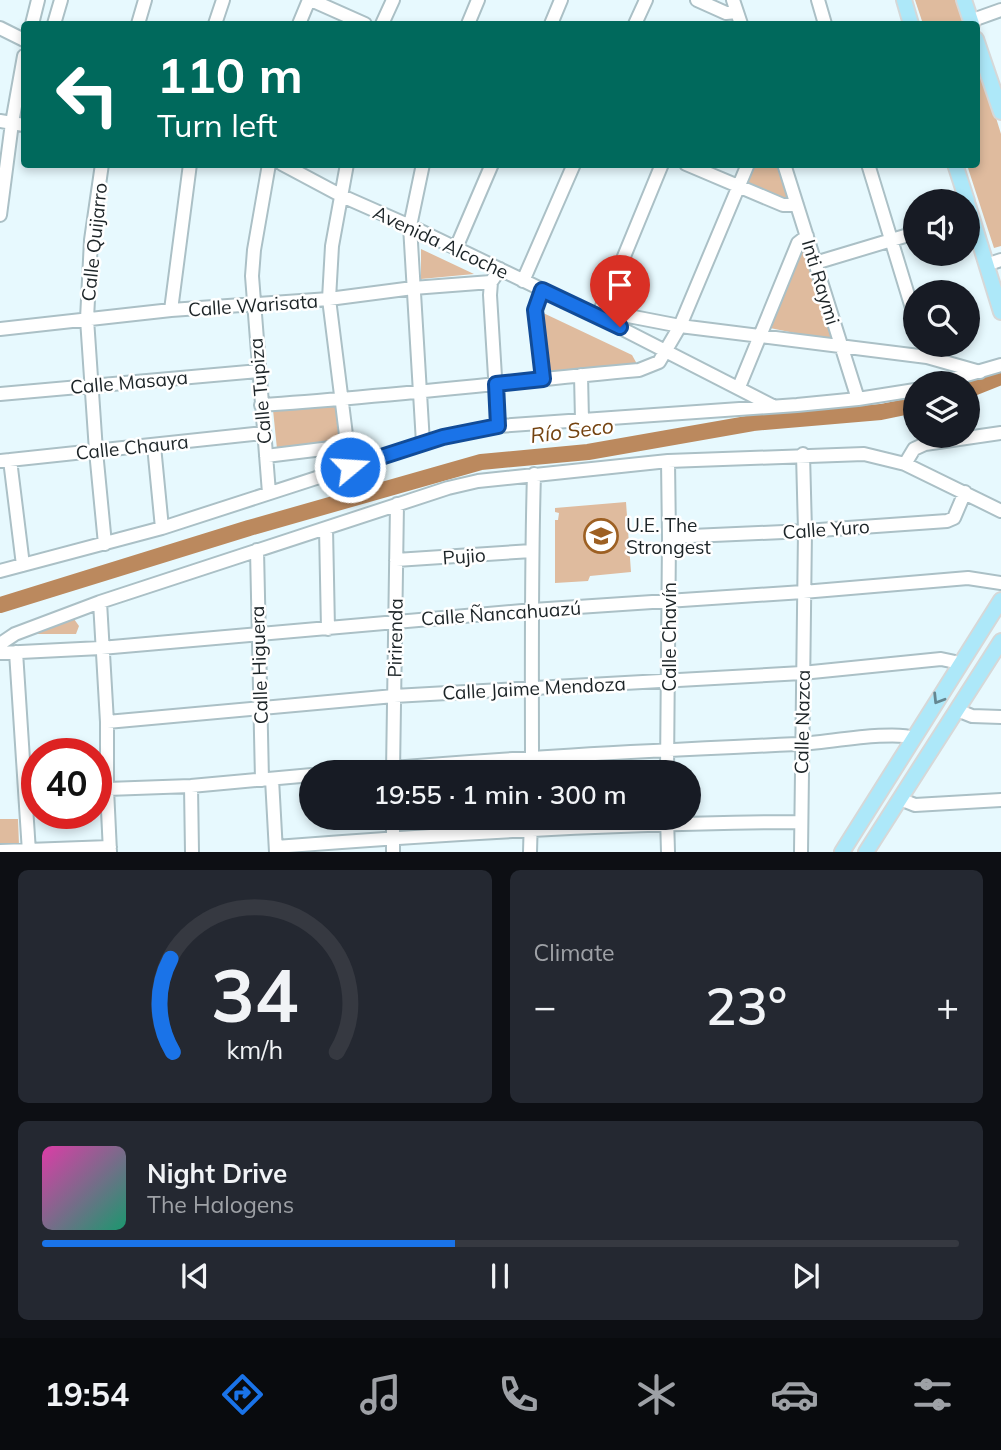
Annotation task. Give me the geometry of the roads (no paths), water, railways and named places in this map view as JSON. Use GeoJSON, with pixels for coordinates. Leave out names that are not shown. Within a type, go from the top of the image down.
{"type":"FeatureCollection","features":[{"type":"Feature","properties":{"kind":"main road"},"geometry":{"type":"LineString","coordinates":[[904,0],[910,21]]}},
{"type":"Feature","properties":{"kind":"main road"},"geometry":{"type":"LineString","coordinates":[[964,0],[970,21]]}},
{"type":"Feature","properties":{"kind":"main road"},"geometry":{"type":"LineString","coordinates":[[980,51],[1001,112]]}},
{"type":"Feature","properties":{"kind":"main road"},"geometry":{"type":"LineString","coordinates":[[956,168],[962,189]]}},
{"type":"Feature","properties":{"kind":"main road"},"geometry":{"type":"LineString","coordinates":[[980,234],[994,263],[1001,312]]}},
{"type":"Feature","properties":{"kind":"main road"},"geometry":{"type":"LineString","coordinates":[[842,852],[1001,600]]}},
{"type":"Feature","properties":{"kind":"main road"},"geometry":{"type":"LineString","coordinates":[[866,852],[1001,642]]}},
{"type":"Feature","properties":{"kind":"street"},"geometry":{"type":"LineString","coordinates":[[33,21],[38,0]]}},
{"type":"Feature","properties":{"kind":"street"},"geometry":{"type":"LineString","coordinates":[[55,21],[61,0]]}},
{"type":"Feature","properties":{"kind":"street"},"geometry":{"type":"LineString","coordinates":[[139,21],[145,0]]}},
{"type":"Feature","properties":{"kind":"street"},"geometry":{"type":"LineString","coordinates":[[216,21],[223,0]]}},
{"type":"Feature","properties":{"kind":"street"},"geometry":{"type":"LineString","coordinates":[[300,21],[310,0],[358,21]]}},
{"type":"Feature","properties":{"kind":"street"},"geometry":{"type":"LineString","coordinates":[[383,21],[393,0]]}},
{"type":"Feature","properties":{"kind":"street"},"geometry":{"type":"LineString","coordinates":[[469,21],[478,0]]}},
{"type":"Feature","properties":{"kind":"street"},"geometry":{"type":"LineString","coordinates":[[552,21],[561,0]]}},
{"type":"Feature","properties":{"kind":"street"},"geometry":{"type":"LineString","coordinates":[[636,21],[646,0]]}},
{"type":"Feature","properties":{"kind":"street"},"geometry":{"type":"LineString","coordinates":[[697,0],[732,15]]}},
{"type":"Feature","properties":{"kind":"street"},"geometry":{"type":"LineString","coordinates":[[818,0],[824,21]]}},
{"type":"Feature","properties":{"kind":"street"},"geometry":{"type":"LineString","coordinates":[[976,21],[1001,10]]}},
{"type":"Feature","properties":{"kind":"street"},"geometry":{"type":"LineString","coordinates":[[0,28],[21,38]]}},
{"type":"Feature","properties":{"kind":"street"},"geometry":{"type":"LineString","coordinates":[[0,215],[21,73]]}},
{"type":"Feature","properties":{"kind":"street","name":"Calle Quijarro"},"geometry":{"type":"LineString","coordinates":[[101,168],[89,260],[87,319],[105,544]]}},
{"type":"Feature","properties":{"kind":"street"},"geometry":{"type":"LineString","coordinates":[[171,310],[189,168]]}},
{"type":"Feature","properties":{"kind":"street","name":"Calle Tupiza"},"geometry":{"type":"LineString","coordinates":[[268,168],[254,250],[253,305],[269,493]]}},
{"type":"Feature","properties":{"kind":"street","name":"Avenida Alcoche"},"geometry":{"type":"LineString","coordinates":[[290,168],[597,316],[774,406]]}},
{"type":"Feature","properties":{"kind":"street"},"geometry":{"type":"LineString","coordinates":[[345,168],[332,246],[329,299],[350,467]]}},
{"type":"Feature","properties":{"kind":"street"},"geometry":{"type":"LineString","coordinates":[[422,168],[410,226],[423,443]]}},
{"type":"Feature","properties":{"kind":"street"},"geometry":{"type":"LineString","coordinates":[[456,248],[490,168]]}},
{"type":"Feature","properties":{"kind":"street"},"geometry":{"type":"LineString","coordinates":[[523,281],[572,168]]}},
{"type":"Feature","properties":{"kind":"street"},"geometry":{"type":"LineString","coordinates":[[597,316],[660,168]]}},
{"type":"Feature","properties":{"kind":"street"},"geometry":{"type":"LineString","coordinates":[[695,168],[788,207],[797,205]]}},
{"type":"Feature","properties":{"kind":"street"},"geometry":{"type":"LineString","coordinates":[[261,405],[341,400],[419,390],[639,370],[659,362],[680,326],[746,168]]}},
{"type":"Feature","properties":{"kind":"street","name":"Inti Raymi"},"geometry":{"type":"LineString","coordinates":[[785,168],[858,399]]}},
{"type":"Feature","properties":{"kind":"street"},"geometry":{"type":"LineString","coordinates":[[869,168],[904,280]]}},
{"type":"Feature","properties":{"kind":"street"},"geometry":{"type":"LineString","coordinates":[[739,387],[798,243],[807,236]]}},
{"type":"Feature","properties":{"kind":"street"},"geometry":{"type":"LineString","coordinates":[[815,263],[903,237]]}},
{"type":"Feature","properties":{"kind":"street"},"geometry":{"type":"LineString","coordinates":[[498,426],[490,295],[491,282],[500,269]]}},
{"type":"Feature","properties":{"kind":"street","name":"Calle Warisata"},"geometry":{"type":"LineString","coordinates":[[0,329],[171,310],[329,299],[491,282]]}},
{"type":"Feature","properties":{"kind":"street"},"geometry":{"type":"LineString","coordinates":[[542,290],[535,310],[543,379]]}},
{"type":"Feature","properties":{"kind":"street"},"geometry":{"type":"LineString","coordinates":[[597,316],[613,313],[680,326],[841,346],[903,350]]}},
{"type":"Feature","properties":{"kind":"street"},"geometry":{"type":"LineString","coordinates":[[941,357],[977,371]]}},
{"type":"Feature","properties":{"kind":"street"},"geometry":{"type":"LineString","coordinates":[[980,372],[1001,365]]}},
{"type":"Feature","properties":{"kind":"street","name":"Calle Masaya"},"geometry":{"type":"LineString","coordinates":[[0,394],[258,371]]}},
{"type":"Feature","properties":{"kind":"street"},"geometry":{"type":"LineString","coordinates":[[581,375],[582,420]]}},
{"type":"Feature","properties":{"kind":"street"},"geometry":{"type":"LineString","coordinates":[[0,571],[162,528],[443,437],[498,426],[858,399],[903,392]]}},
{"type":"Feature","properties":{"kind":"street","name":"Calle Chaura"},"geometry":{"type":"LineString","coordinates":[[5,461],[263,433]]}},
{"type":"Feature","properties":{"kind":"street"},"geometry":{"type":"LineString","coordinates":[[905,464],[914,449],[925,444],[1001,433]]}},
{"type":"Feature","properties":{"kind":"street"},"geometry":{"type":"LineString","coordinates":[[154,446],[162,528]]}},
{"type":"Feature","properties":{"kind":"street"},"geometry":{"type":"LineString","coordinates":[[266,456],[347,446]]}},
{"type":"Feature","properties":{"kind":"street"},"geometry":{"type":"LineString","coordinates":[[0,644],[15,634],[100,602],[397,504],[478,481],[668,461],[803,454],[864,454],[905,464],[1001,511]]}},
{"type":"Feature","properties":{"kind":"street","name":"Calle Nazca"},"geometry":{"type":"LineString","coordinates":[[801,852],[805,531],[803,454]]}},
{"type":"Feature","properties":{"kind":"street"},"geometry":{"type":"LineString","coordinates":[[5,461],[23,565]]}},
{"type":"Feature","properties":{"kind":"street","name":"Calle Chavín"},"geometry":{"type":"LineString","coordinates":[[667,760],[670,537],[668,461]]}},
{"type":"Feature","properties":{"kind":"street"},"geometry":{"type":"LineString","coordinates":[[532,760],[534,474]]}},
{"type":"Feature","properties":{"kind":"street","name":"Calle Yuro"},"geometry":{"type":"LineString","coordinates":[[670,537],[805,531],[951,520],[965,492]]}},
{"type":"Feature","properties":{"kind":"street","name":"Pirirenda"},"geometry":{"type":"LineString","coordinates":[[393,760],[397,504]]}},
{"type":"Feature","properties":{"kind":"street"},"geometry":{"type":"LineString","coordinates":[[326,528],[328,629]]}},
{"type":"Feature","properties":{"kind":"street","name":"Calle Higuera"},"geometry":{"type":"LineString","coordinates":[[257,550],[257,634],[261,709],[276,849]]}},
{"type":"Feature","properties":{"kind":"street","name":"Pujio"},"geometry":{"type":"LineString","coordinates":[[397,560],[532,551]]}},
{"type":"Feature","properties":{"kind":"street","name":"Calle Ñancahuazú"},"geometry":{"type":"LineString","coordinates":[[0,653],[101,648],[533,610],[968,578],[1001,583]]}},
{"type":"Feature","properties":{"kind":"street"},"geometry":{"type":"LineString","coordinates":[[100,602],[107,738]]}},
{"type":"Feature","properties":{"kind":"street"},"geometry":{"type":"LineString","coordinates":[[16,652],[29,850]]}},
{"type":"Feature","properties":{"kind":"street","name":"Calle Jaime Mendoza"},"geometry":{"type":"LineString","coordinates":[[107,722],[394,696],[802,673],[941,660],[960,663]]}},
{"type":"Feature","properties":{"kind":"street"},"geometry":{"type":"LineString","coordinates":[[957,710],[972,716],[1001,717]]}},
{"type":"Feature","properties":{"kind":"street"},"geometry":{"type":"LineString","coordinates":[[574,760],[667,749],[802,744],[896,735],[914,738]]}},
{"type":"Feature","properties":{"kind":"street"},"geometry":{"type":"LineString","coordinates":[[112,789],[191,786],[299,776]]}},
{"type":"Feature","properties":{"kind":"street"},"geometry":{"type":"LineString","coordinates":[[191,786],[192,852]]}},
{"type":"Feature","properties":{"kind":"street"},"geometry":{"type":"LineString","coordinates":[[900,799],[915,805],[1001,800]]}},
{"type":"Feature","properties":{"kind":"street"},"geometry":{"type":"LineString","coordinates":[[701,820],[800,821]]}},
{"type":"Feature","properties":{"kind":"street"},"geometry":{"type":"LineString","coordinates":[[0,851],[110,849],[109,829]]}},
{"type":"Feature","properties":{"kind":"street"},"geometry":{"type":"LineString","coordinates":[[393,830],[393,852]]}},
{"type":"Feature","properties":{"kind":"street"},"geometry":{"type":"LineString","coordinates":[[276,849],[462,830]]}},
{"type":"Feature","properties":{"kind":"street"},"geometry":{"type":"LineString","coordinates":[[530,852],[531,830]]}},
{"type":"Feature","properties":{"kind":"street"},"geometry":{"type":"LineString","coordinates":[[667,830],[668,852]]}},
{"type":"Feature","properties":{"kind":"waterway","name":"Río Seco"},"geometry":{"type":"LineString","coordinates":[[980,385],[1001,377]]}},
{"type":"Feature","properties":{"kind":"waterway","name":"Río Seco"},"geometry":{"type":"LineString","coordinates":[[0,605],[249,528],[481,462],[588,452],[753,423],[881,412],[903,407]]}},
{"type":"Feature","properties":{"kind":"place","name":"U.E. The Strongest"},"geometry":{"type":"Point","coordinates":[601,536]}}]}
